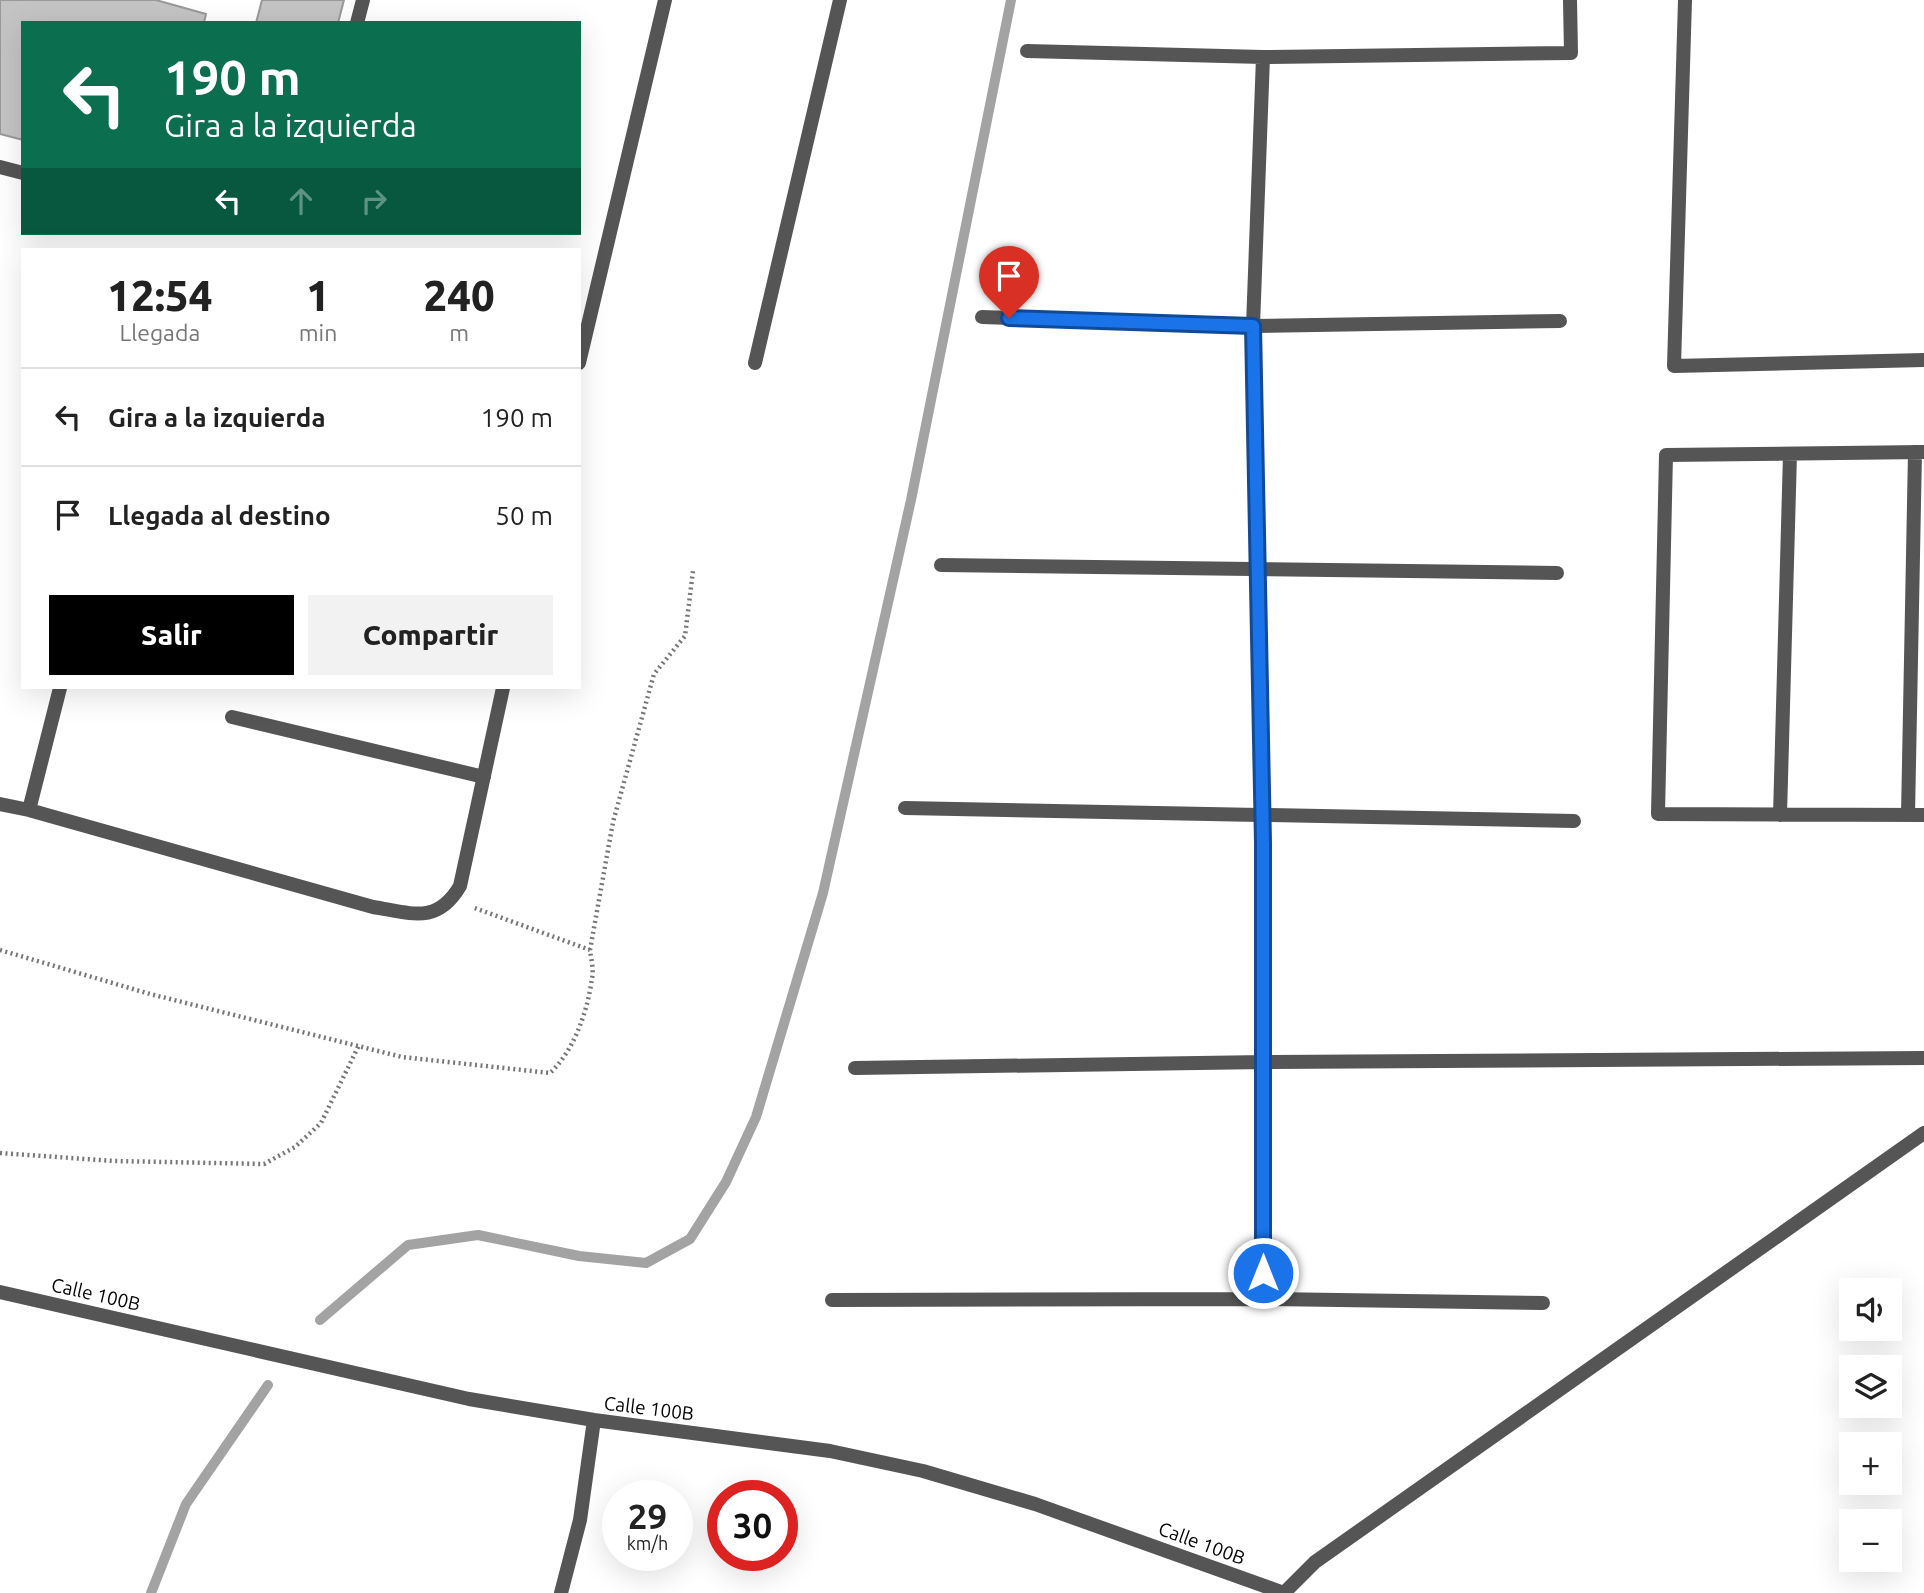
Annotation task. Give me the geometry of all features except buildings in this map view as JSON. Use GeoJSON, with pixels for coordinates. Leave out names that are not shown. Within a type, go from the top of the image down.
{"type":"FeatureCollection","features":[{"type":"Feature","properties":{"kind":"street"},"geometry":{"type":"LineString","coordinates":[[358,21],[363,0]]}},
{"type":"Feature","properties":{"kind":"street"},"geometry":{"type":"LineString","coordinates":[[582,339],[664,0]]}},
{"type":"Feature","properties":{"kind":"street"},"geometry":{"type":"LineString","coordinates":[[755,363],[840,0]]}},
{"type":"Feature","properties":{"kind":"street"},"geometry":{"type":"LineString","coordinates":[[1027,51],[1263,57],[1571,53],[1570,0]]}},
{"type":"Feature","properties":{"kind":"street"},"geometry":{"type":"LineString","coordinates":[[1685,0],[1674,366],[1924,359]]}},
{"type":"Feature","properties":{"kind":"street"},"geometry":{"type":"LineString","coordinates":[[1263,57],[1253,326],[1265,1062],[1263,1299]]}},
{"type":"Feature","properties":{"kind":"street"},"geometry":{"type":"LineString","coordinates":[[0,167],[21,172]]}},
{"type":"Feature","properties":{"kind":"street"},"geometry":{"type":"LineString","coordinates":[[982,317],[1253,326],[1560,321]]}},
{"type":"Feature","properties":{"kind":"street"},"geometry":{"type":"LineString","coordinates":[[1908,815],[1919,452],[1666,455],[1658,814],[1924,816]]}},
{"type":"Feature","properties":{"kind":"street"},"geometry":{"type":"LineString","coordinates":[[1780,815],[1790,454]]}},
{"type":"Feature","properties":{"kind":"street"},"geometry":{"type":"LineString","coordinates":[[941,565],[1557,573]]}},
{"type":"Feature","properties":{"kind":"street"},"geometry":{"type":"LineString","coordinates":[[29,810],[60,689]]}},
{"type":"Feature","properties":{"kind":"street"},"geometry":{"type":"LineString","coordinates":[[0,804],[373,906],[424,915],[439,910],[452,899],[460,886],[503,689]]}},
{"type":"Feature","properties":{"kind":"street"},"geometry":{"type":"LineString","coordinates":[[232,717],[484,777]]}},
{"type":"Feature","properties":{"kind":"street"},"geometry":{"type":"LineString","coordinates":[[905,808],[1574,821]]}},
{"type":"Feature","properties":{"kind":"street"},"geometry":{"type":"LineString","coordinates":[[855,1068],[1265,1062],[1924,1059]]}},
{"type":"Feature","properties":{"kind":"street"},"geometry":{"type":"LineString","coordinates":[[1284,1593],[1315,1562],[1924,1133]]}},
{"type":"Feature","properties":{"kind":"street","name":"Calle 100B"},"geometry":{"type":"LineString","coordinates":[[0,1292],[469,1399],[594,1420],[830,1451],[923,1471],[1035,1504],[1284,1593]]}},
{"type":"Feature","properties":{"kind":"street"},"geometry":{"type":"LineString","coordinates":[[832,1300],[1263,1299],[1543,1303]]}},
{"type":"Feature","properties":{"kind":"street"},"geometry":{"type":"LineString","coordinates":[[561,1593],[580,1520],[594,1420]]}},
{"type":"Feature","properties":{"kind":"path"},"geometry":{"type":"LineString","coordinates":[[0,950],[150,994],[402,1056],[550,1073],[565,1060],[578,1032],[593,977],[590,950],[613,822],[654,674],[685,636],[693,571]]}},
{"type":"Feature","properties":{"kind":"path"},"geometry":{"type":"LineString","coordinates":[[452,899],[590,950]]}},
{"type":"Feature","properties":{"kind":"path"},"geometry":{"type":"LineString","coordinates":[[0,1153],[114,1161],[264,1164],[295,1147],[321,1124],[359,1045]]}},
{"type":"Feature","properties":{"kind":"waterway"},"geometry":{"type":"LineString","coordinates":[[320,1320],[408,1245],[478,1235],[579,1256],[646,1263],[690,1239],[726,1182],[756,1117],[823,893],[911,500],[1011,0]]}},
{"type":"Feature","properties":{"kind":"waterway"},"geometry":{"type":"LineString","coordinates":[[151,1593],[186,1504],[268,1385]]}},
{"type":"Feature","properties":{"kind":"route"},"geometry":{"type":"LineString","coordinates":[[1009,318],[1253,326],[1263,843],[1263,1273]]}}]}
